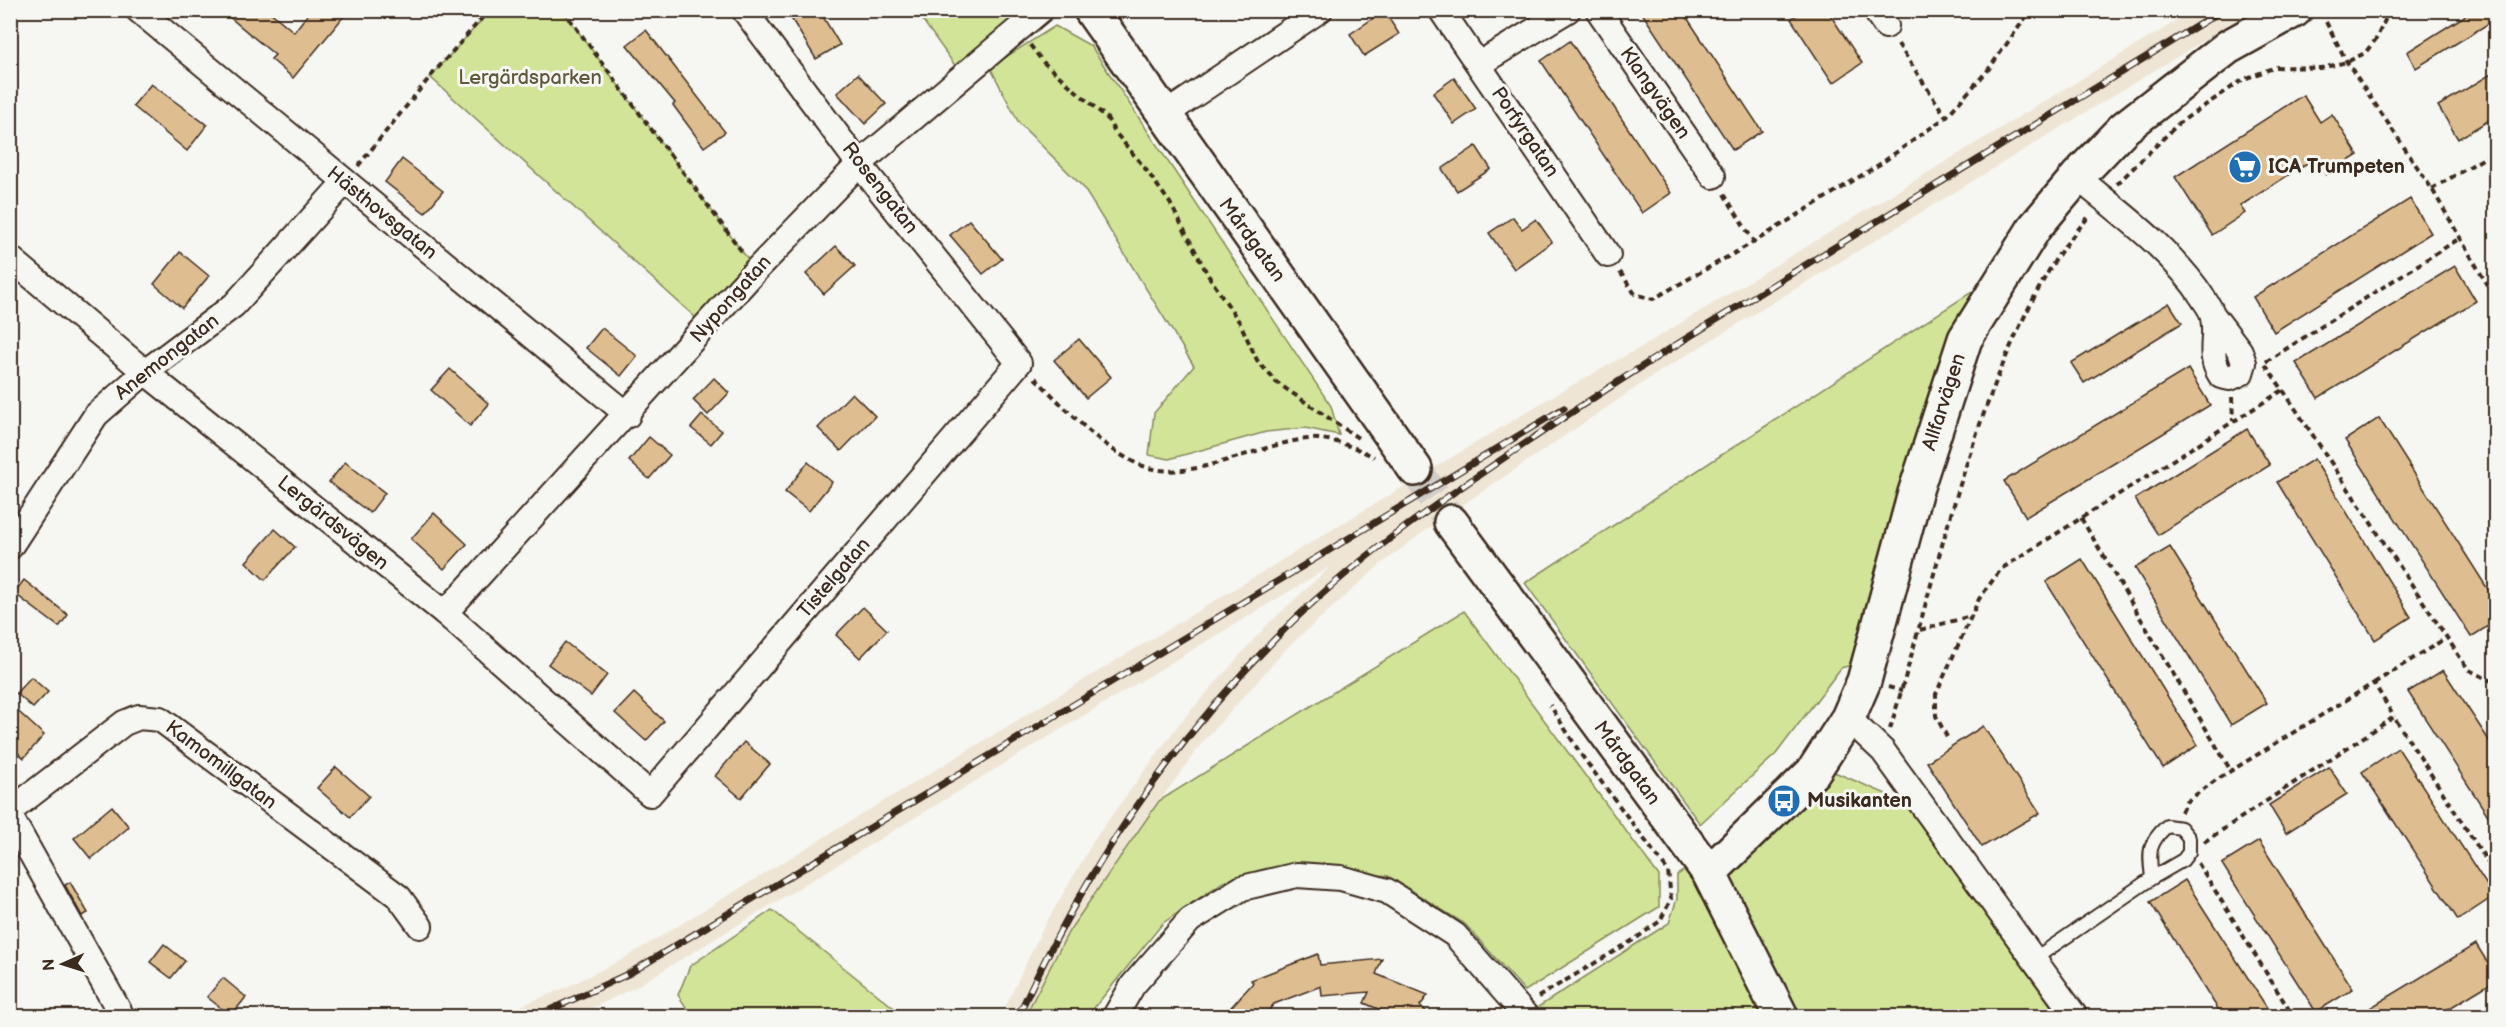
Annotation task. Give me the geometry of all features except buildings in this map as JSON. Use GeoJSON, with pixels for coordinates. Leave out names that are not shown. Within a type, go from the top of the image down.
{"type":"FeatureCollection","features":[{"type":"Feature","properties":{"kind":"street","name":"Hästhovsgatan"},"geometry":{"type":"LineString","coordinates":[[138,10],[344,183],[628,415]]}},
{"type":"Feature","properties":{"kind":"street","name":"Rosengatan"},"geometry":{"type":"LineString","coordinates":[[744,10],[860,164],[1019,363]]}},
{"type":"Feature","properties":{"kind":"street","name":"Nypongatan"},"geometry":{"type":"LineString","coordinates":[[445,613],[628,415],[756,270],[860,164],[1041,10]]}},
{"type":"Feature","properties":{"kind":"street","name":"Mårdgatan"},"geometry":{"type":"LineString","coordinates":[[1090,10],[1415,469]]}},
{"type":"Feature","properties":{"kind":"street"},"geometry":{"type":"LineString","coordinates":[[1163,116],[1320,10]]}},
{"type":"Feature","properties":{"kind":"street","name":"Porfyrgatan"},"geometry":{"type":"LineString","coordinates":[[1441,10],[1608,255]]}},
{"type":"Feature","properties":{"kind":"street"},"geometry":{"type":"LineString","coordinates":[[1479,64],[1568,10]]}},
{"type":"Feature","properties":{"kind":"street","name":"Klangvägen"},"geometry":{"type":"LineString","coordinates":[[1598,10],[1713,176]]}},
{"type":"Feature","properties":{"kind":"street","name":"Allfarvägen"},"geometry":{"type":"LineString","coordinates":[[1708,873],[1813,772],[1848,718],[1864,681],[1915,493],[1965,339],[2036,227],[2077,177],[2123,129],[2228,47],[2295,10]]}},
{"type":"Feature","properties":{"kind":"street"},"geometry":{"type":"LineString","coordinates":[[2077,177],[2191,279],[2212,314]]}},
{"type":"Feature","properties":{"kind":"street","name":"Anemongatan"},"geometry":{"type":"LineString","coordinates":[[10,547],[96,415],[145,372],[234,305],[344,183]]}},
{"type":"Feature","properties":{"kind":"street","name":"Lergärdsvägen"},"geometry":{"type":"LineString","coordinates":[[10,258],[145,372],[445,613],[650,794]]}},
{"type":"Feature","properties":{"kind":"street","name":"Tistelgatan"},"geometry":{"type":"LineString","coordinates":[[650,794],[1019,363]]}},
{"type":"Feature","properties":{"kind":"street","name":"Mårdgatan"},"geometry":{"type":"LineString","coordinates":[[1451,522],[1708,873],[1782,1017]]}},
{"type":"Feature","properties":{"kind":"street","name":"Kamomillgatan"},"geometry":{"type":"LineString","coordinates":[[10,811],[123,723],[139,717],[160,718],[399,897],[420,926]]}},
{"type":"Feature","properties":{"kind":"street"},"geometry":{"type":"LineString","coordinates":[[1848,718],[1883,751],[2075,1017]]}},
{"type":"Feature","properties":{"kind":"street"},"geometry":{"type":"LineString","coordinates":[[10,816],[122,1017]]}},
{"type":"Feature","properties":{"kind":"street"},"geometry":{"type":"LineString","coordinates":[[1115,1017],[1133,985],[1190,920],[1242,888],[1297,875],[1341,878],[1387,891],[1455,935],[1523,1012]]}},
{"type":"Feature","properties":{"kind":"lane"},"geometry":{"type":"LineString","coordinates":[[2034,960],[2152,878],[2183,860],[2190,848],[2189,838],[2181,828],[2167,826],[2156,836],[2148,852],[2152,878]]}},
{"type":"Feature","properties":{"kind":"path"},"geometry":{"type":"LineString","coordinates":[[344,183],[430,77],[489,10]]}},
{"type":"Feature","properties":{"kind":"path"},"geometry":{"type":"LineString","coordinates":[[562,10],[756,270]]}},
{"type":"Feature","properties":{"kind":"path"},"geometry":{"type":"LineString","coordinates":[[1608,255],[1635,294],[1653,299],[1754,242],[1880,164],[1946,117],[1988,70],[2031,10]]}},
{"type":"Feature","properties":{"kind":"path"},"geometry":{"type":"LineString","coordinates":[[1883,751],[1963,477],[2003,359],[2055,260],[2103,199],[2179,123],[2244,79],[2276,68],[2321,68],[2347,62],[2365,53],[2376,39],[2385,20],[2395,10]]}},
{"type":"Feature","properties":{"kind":"path"},"geometry":{"type":"LineString","coordinates":[[1880,18],[1946,117]]}},
{"type":"Feature","properties":{"kind":"path"},"geometry":{"type":"LineString","coordinates":[[2326,22],[2347,62],[2432,189],[2496,300]]}},
{"type":"Feature","properties":{"kind":"path"},"geometry":{"type":"LineString","coordinates":[[1018,30],[1043,62],[1107,118],[1114,131],[1144,167],[1170,203],[1208,275],[1240,323],[1257,360],[1276,382],[1364,443]]}},
{"type":"Feature","properties":{"kind":"path"},"geometry":{"type":"LineString","coordinates":[[2432,189],[2496,152]]}},
{"type":"Feature","properties":{"kind":"path"},"geometry":{"type":"LineString","coordinates":[[1713,176],[1754,242]]}},
{"type":"Feature","properties":{"kind":"path"},"geometry":{"type":"LineString","coordinates":[[2460,238],[2264,363],[2469,670],[2496,683]]}},
{"type":"Feature","properties":{"kind":"path"},"geometry":{"type":"LineString","coordinates":[[1019,363],[1104,444],[1137,464],[1169,472],[1201,468],[1279,443],[1311,439],[1346,444],[1380,461]]}},
{"type":"Feature","properties":{"kind":"path"},"geometry":{"type":"LineString","coordinates":[[1947,737],[1936,716],[1936,694],[1979,599],[2001,569],[2283,390]]}},
{"type":"Feature","properties":{"kind":"path"},"geometry":{"type":"LineString","coordinates":[[2080,518],[2231,771]]}},
{"type":"Feature","properties":{"kind":"path"},"geometry":{"type":"LineString","coordinates":[[1920,630],[1971,615]]}},
{"type":"Feature","properties":{"kind":"path"},"geometry":{"type":"LineString","coordinates":[[2173,827],[2186,802],[2231,771],[2446,638]]}},
{"type":"Feature","properties":{"kind":"path"},"geometry":{"type":"LineString","coordinates":[[2374,683],[2496,875]]}},
{"type":"Feature","properties":{"kind":"path"},"geometry":{"type":"LineString","coordinates":[[1523,1012],[1660,921],[1671,899],[1668,871],[1582,756],[1545,698]]}},
{"type":"Feature","properties":{"kind":"path"},"geometry":{"type":"LineString","coordinates":[[2293,1017],[2190,848],[2394,717]]}},
{"type":"Feature","properties":{"kind":"shaded area"},"geometry":{"type":"Polygon","coordinates":[[[2193,11],[2252,11],[1659,372],[1437,522],[1381,564],[1287,648],[1202,743],[1121,854],[1070,944],[1035,1016],[1001,1016],[1042,930],[1096,837],[1179,724],[1265,627],[1331,566],[637,986],[577,1016],[496,1016],[565,988],[623,959],[1558,393],[1643,346],[2193,11]]]}},
{"type":"Feature","properties":{"kind":"green space","name":"Lergärdsparken"},"geometry":{"type":"Polygon","coordinates":[[[468,11],[563,11],[756,270],[706,327],[430,77],[480,22],[468,11]]]}},
{"type":"Feature","properties":{"kind":"green space"},"geometry":{"type":"Polygon","coordinates":[[[916,11],[1024,11],[956,67],[916,11]]]}},
{"type":"Feature","properties":{"kind":"green space"},"geometry":{"type":"Polygon","coordinates":[[[1055,26],[1091,46],[1331,406],[1339,435],[1305,428],[1266,432],[1169,459],[1149,455],[1154,413],[1194,366],[1083,187],[1019,123],[990,67],[1055,26]]]}},
{"type":"Feature","properties":{"kind":"green space"},"geometry":{"type":"Polygon","coordinates":[[[1973,291],[1937,365],[1858,663],[1841,668],[1776,754],[1700,824],[1525,583],[1973,291]]]}},
{"type":"Feature","properties":{"kind":"green space"},"geometry":{"type":"Polygon","coordinates":[[[1464,611],[1659,876],[1659,907],[1525,991],[1465,924],[1388,876],[1293,865],[1223,882],[1163,923],[1090,1016],[1025,1016],[1069,931],[1159,801],[1464,611]]]}},
{"type":"Feature","properties":{"kind":"green space"},"geometry":{"type":"Polygon","coordinates":[[[1832,771],[1905,802],[2058,1016],[1792,1016],[1721,876],[1832,771]]]}},
{"type":"Feature","properties":{"kind":"green space"},"geometry":{"type":"Polygon","coordinates":[[[1694,864],[1774,1016],[1536,1016],[1532,1011],[1669,923],[1677,899],[1677,875],[1694,864]]]}},
{"type":"Feature","properties":{"kind":"green space"},"geometry":{"type":"Polygon","coordinates":[[[772,910],[904,1016],[692,1016],[678,995],[690,966],[772,910]]]}},
{"type":"Feature","properties":{"kind":"tunnel"},"geometry":{"type":"LineString","coordinates":[[1415,469],[1451,522]]}},
{"type":"Feature","properties":{"kind":"railway"},"geometry":{"type":"LineString","coordinates":[[1018,1016],[1043,964],[1098,865],[1162,771],[1234,682],[1306,608],[1340,578],[1448,497],[1636,371],[2223,10]]}},
{"type":"Feature","properties":{"kind":"railway"},"geometry":{"type":"LineString","coordinates":[[537,1016],[630,973],[1564,408]]}},
{"type":"Feature","properties":{"kind":"place","name":"ICA Trumpeten"},"geometry":{"type":"Point","coordinates":[2245,167]}},
{"type":"Feature","properties":{"kind":"place","name":"Musikanten"},"geometry":{"type":"Point","coordinates":[1784,801]}}]}
